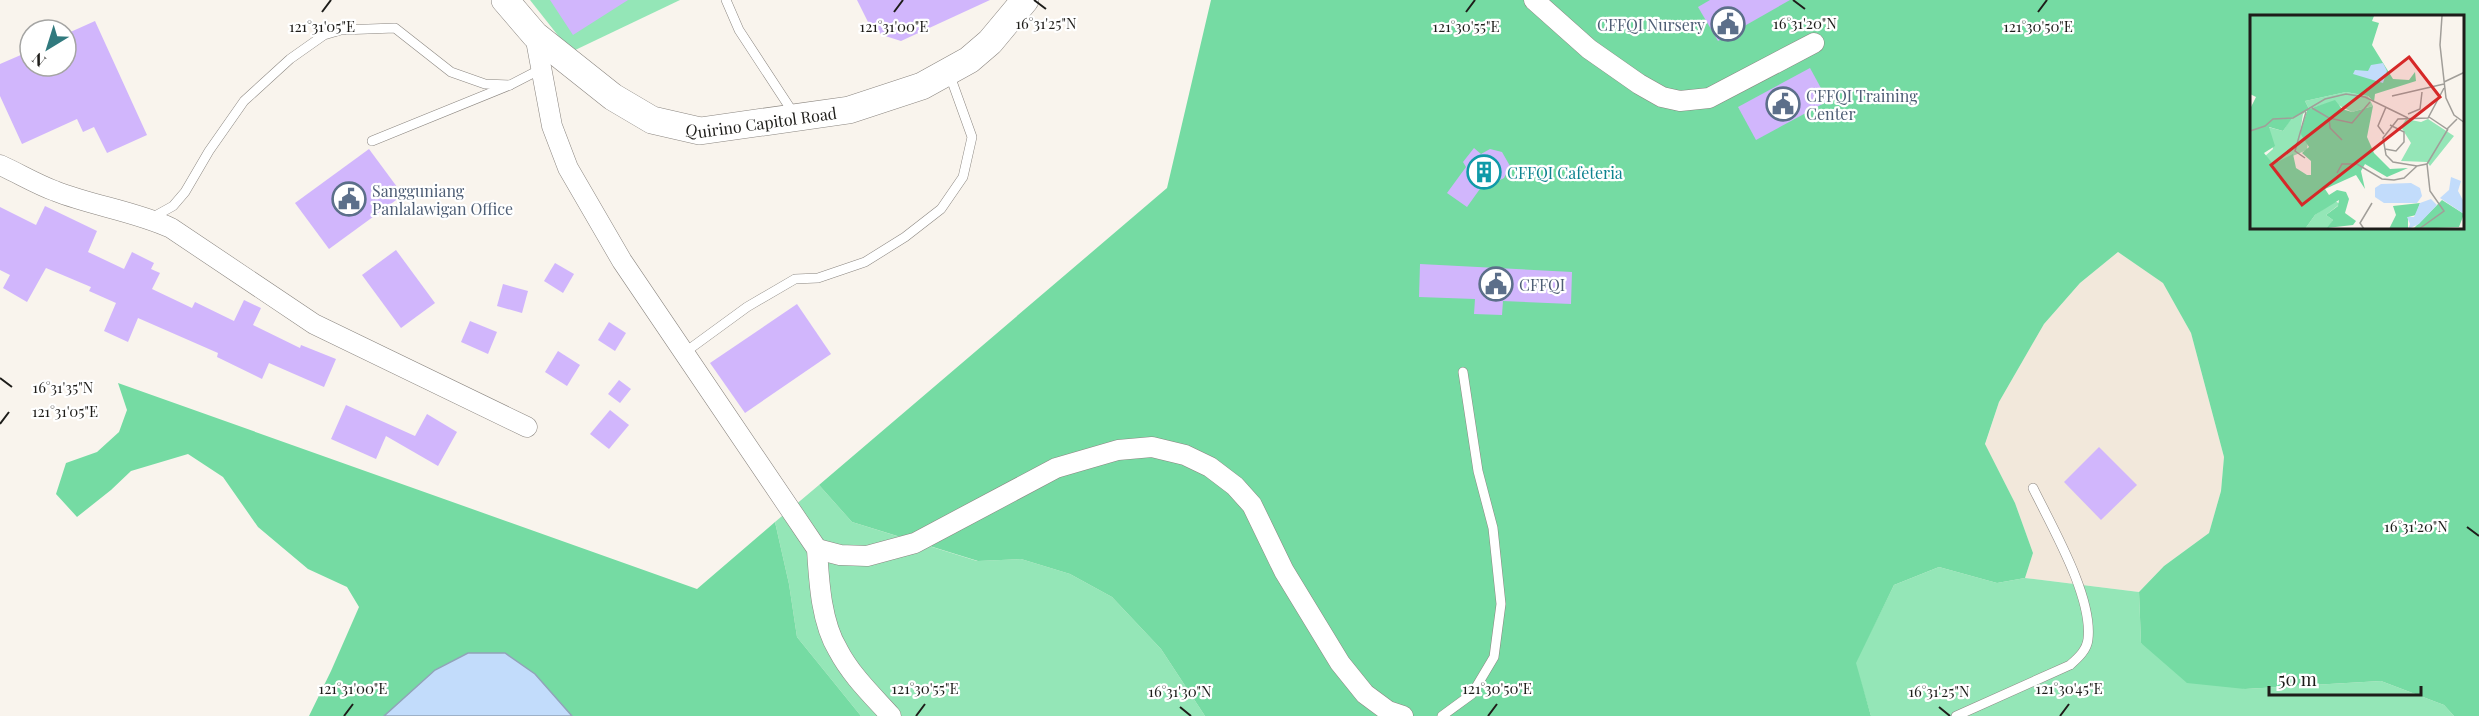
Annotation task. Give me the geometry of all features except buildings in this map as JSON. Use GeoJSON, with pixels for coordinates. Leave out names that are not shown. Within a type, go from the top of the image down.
{"type":"FeatureCollection","features":[{"type":"Feature","properties":{"kind":"street","name":"Quirino Capitol Road"},"geometry":{"type":"LineString","coordinates":[[505,0],[535,35],[613,97],[652,120],[700,131],[849,110],[922,86],[969,60],[990,42],[1025,0]]}},
{"type":"Feature","properties":{"kind":"street"},"geometry":{"type":"LineString","coordinates":[[1534,0],[1589,50],[1662,97],[1680,101],[1709,98],[1814,43]]}},
{"type":"Feature","properties":{"kind":"street"},"geometry":{"type":"LineString","coordinates":[[535,35],[552,126],[568,168],[622,261],[817,549],[819,582],[836,648],[850,670],[891,716]]}},
{"type":"Feature","properties":{"kind":"street"},"geometry":{"type":"LineString","coordinates":[[0,165],[55,191],[103,207],[146,217],[171,228],[314,324],[527,427]]}},
{"type":"Feature","properties":{"kind":"street"},"geometry":{"type":"LineString","coordinates":[[817,549],[840,555],[867,556],[915,543],[1056,468],[1118,450],[1152,447],[1185,455],[1235,486],[1252,505],[1284,571],[1340,663],[1365,694],[1389,711],[1403,716]]}},
{"type":"Feature","properties":{"kind":"lane"},"geometry":{"type":"LineString","coordinates":[[726,0],[739,30],[796,119]]}},
{"type":"Feature","properties":{"kind":"lane"},"geometry":{"type":"LineString","coordinates":[[146,217],[155,216],[173,206],[185,192],[209,151],[244,101],[290,59],[324,35],[341,30],[395,28],[451,72],[485,84],[510,85]]}},
{"type":"Feature","properties":{"kind":"lane"},"geometry":{"type":"LineString","coordinates":[[372,141],[510,85],[542,69]]}},
{"type":"Feature","properties":{"kind":"lane"},"geometry":{"type":"LineString","coordinates":[[684,353],[747,307],[795,279],[818,278],[866,262],[941,210],[963,177],[972,137],[948,71]]}},
{"type":"Feature","properties":{"kind":"lane"},"geometry":{"type":"LineString","coordinates":[[1442,716],[1472,694],[1494,657],[1501,604],[1493,528],[1478,471],[1463,372]]}},
{"type":"Feature","properties":{"kind":"lane"},"geometry":{"type":"LineString","coordinates":[[1956,716],[2070,665],[2080,656],[2088,641],[2088,625],[2079,584],[2033,488]]}},
{"type":"Feature","properties":{"kind":"shaded area"},"geometry":{"type":"Polygon","coordinates":[[[2118,252],[2163,282],[2191,333],[2224,457],[2221,491],[2209,533],[2164,566],[2139,592],[2025,578],[2033,553],[2015,503],[1985,445],[1999,402],[2044,324],[2080,283],[2118,252]]]}},
{"type":"Feature","properties":{"kind":"green space"},"geometry":{"type":"Polygon","coordinates":[[[530,0],[680,0],[571,52],[530,0]]]}},
{"type":"Feature","properties":{"kind":"green space"},"geometry":{"type":"Polygon","coordinates":[[[1211,0],[2479,0],[2479,716],[2454,716],[2444,705],[2381,681],[2245,689],[2187,683],[2141,643],[2139,592],[2164,566],[2209,533],[2221,491],[2224,457],[2191,333],[2163,283],[2118,252],[2080,283],[2044,324],[1999,402],[1985,444],[2015,503],[2033,553],[2025,578],[1997,583],[1939,567],[1894,585],[1856,663],[1871,716],[1205,716],[1161,649],[1112,597],[1070,574],[1021,559],[978,561],[852,522],[819,485],[1167,188],[1211,0]]]}},
{"type":"Feature","properties":{"kind":"green space"},"geometry":{"type":"Polygon","coordinates":[[[118,383],[697,589],[775,522],[789,584],[797,637],[861,716],[309,716],[359,607],[347,587],[308,569],[258,527],[223,477],[188,454],[131,471],[77,517],[56,494],[66,463],[97,452],[119,432],[127,410],[118,383]]]}},
{"type":"Feature","properties":{"kind":"green space"},"geometry":{"type":"Polygon","coordinates":[[[819,485],[852,522],[977,561],[1021,559],[1070,574],[1112,597],[1161,649],[1205,716],[861,716],[797,637],[789,584],[775,522],[819,485]]]}},
{"type":"Feature","properties":{"kind":"green space"},"geometry":{"type":"Polygon","coordinates":[[[1939,567],[1997,583],[2025,578],[2139,592],[2141,643],[2245,689],[2381,681],[2444,705],[2454,716],[1871,716],[1855,663],[1894,585],[1939,567]]]}},
{"type":"Feature","properties":{"kind":"water"},"geometry":{"type":"Polygon","coordinates":[[[468,653],[505,653],[535,674],[572,716],[384,716],[435,670],[468,653]]]}},
{"type":"Feature","properties":{"kind":"place","name":"CFFQI Nursery"},"geometry":{"type":"Point","coordinates":[1728,24]}},
{"type":"Feature","properties":{"kind":"place","name":"CFFQI Training Center"},"geometry":{"type":"Point","coordinates":[1783,104]}},
{"type":"Feature","properties":{"kind":"place","name":"CFFQI Cafeteria"},"geometry":{"type":"Point","coordinates":[1484,172]}},
{"type":"Feature","properties":{"kind":"place","name":"Sangguniang Panlalawigan Office"},"geometry":{"type":"Point","coordinates":[349,199]}},
{"type":"Feature","properties":{"kind":"place","name":"CFFQI"},"geometry":{"type":"Point","coordinates":[1496,284]}}]}
